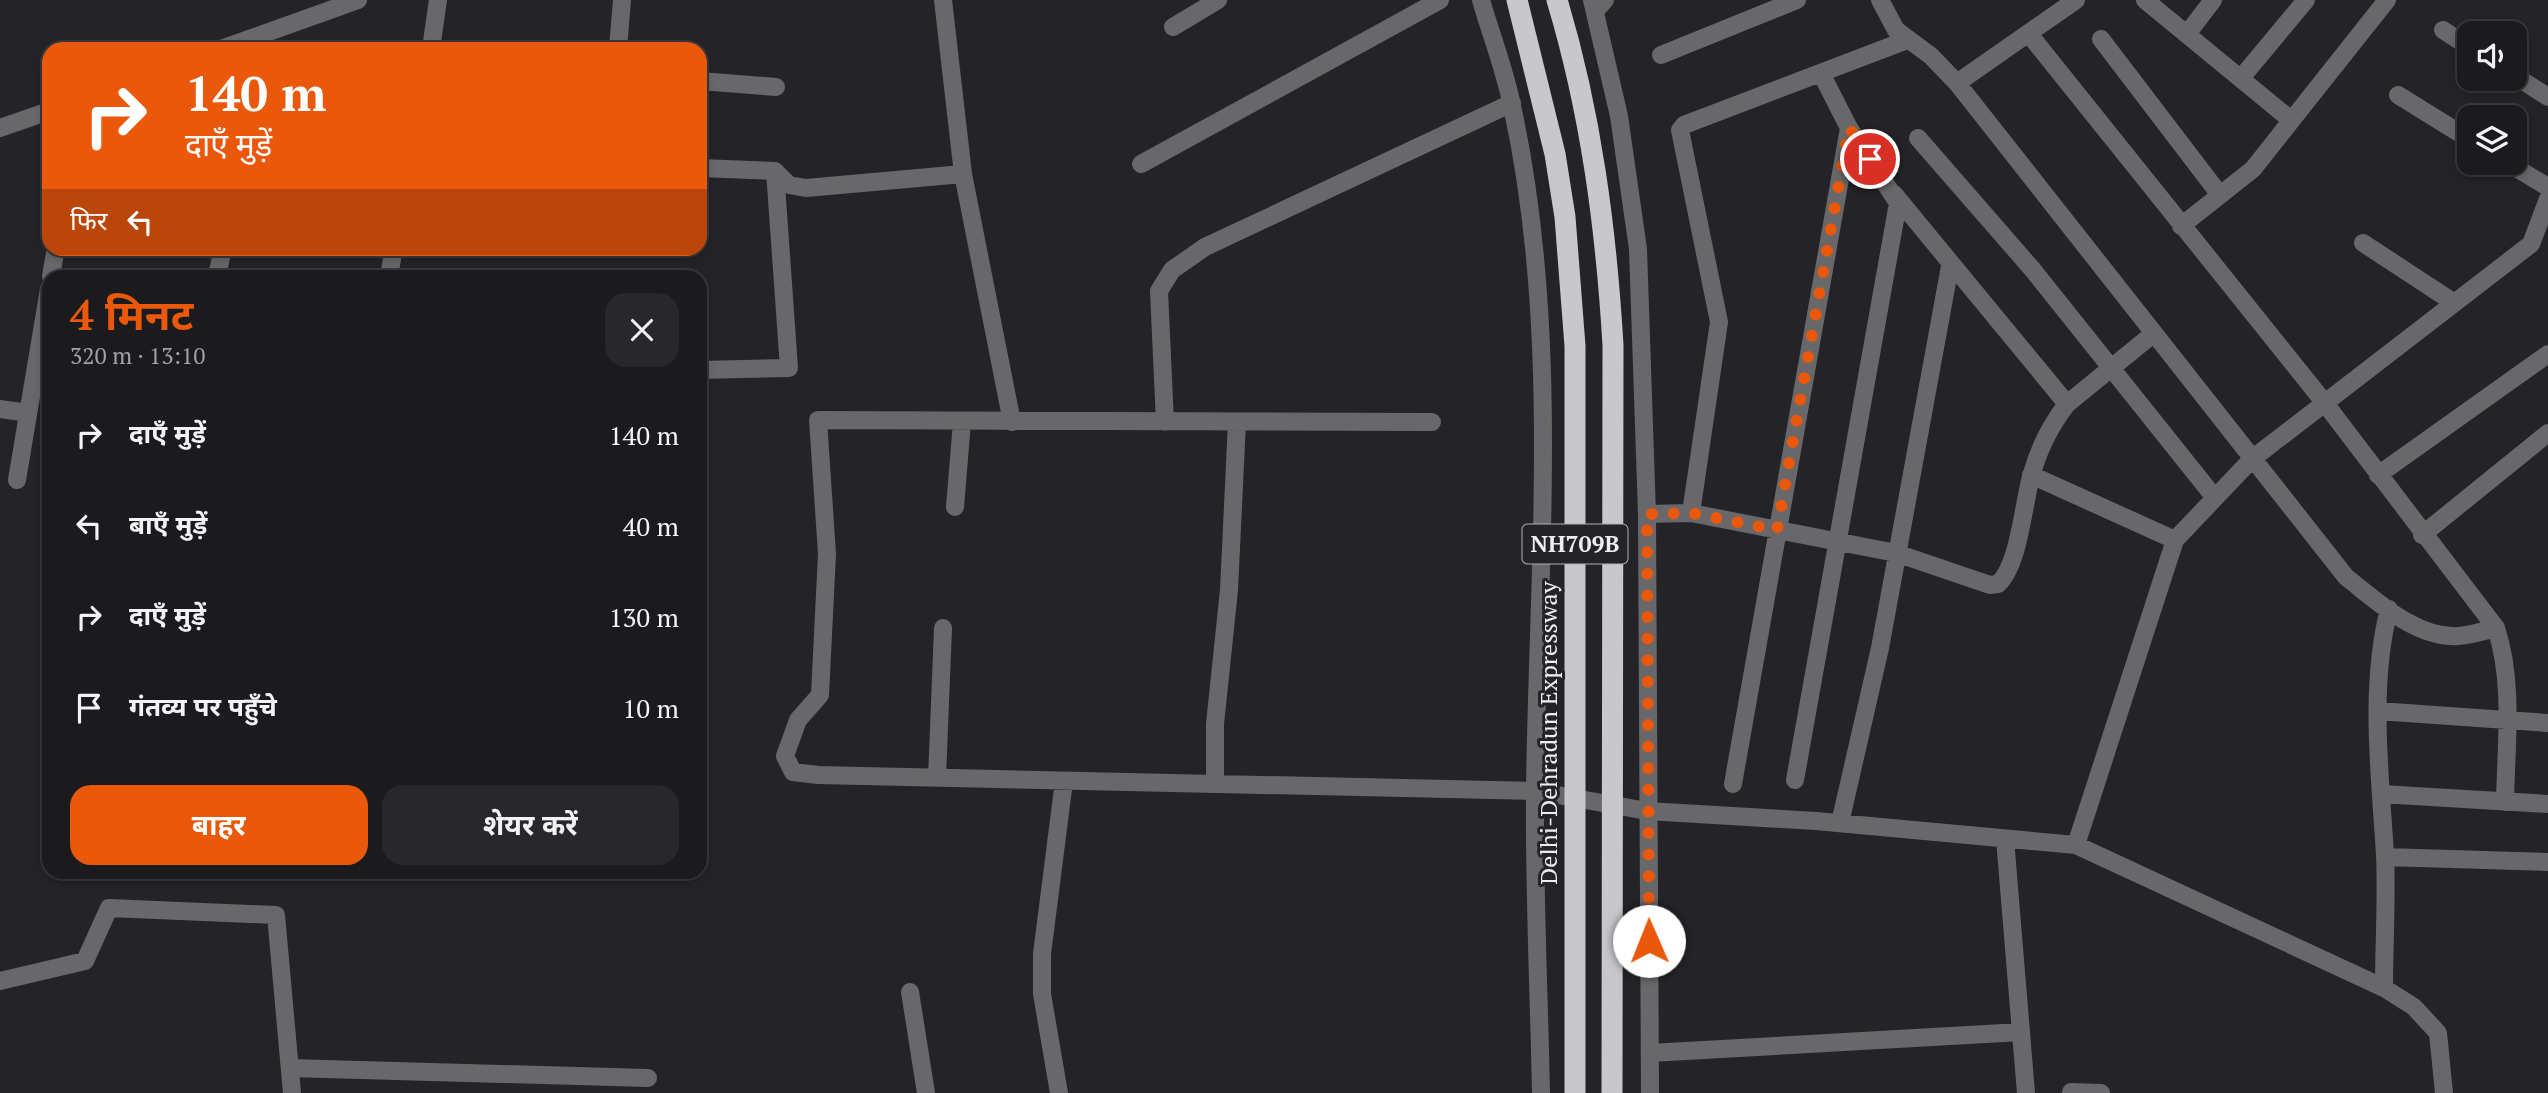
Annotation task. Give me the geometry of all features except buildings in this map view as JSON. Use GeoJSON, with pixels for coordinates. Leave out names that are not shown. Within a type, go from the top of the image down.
{"type":"FeatureCollection","features":[{"type":"Feature","properties":{"kind":"highway","name":"Delhi-Dehradun Expressway"},"geometry":{"type":"LineString","coordinates":[[1517,0],[1555,154],[1565,218],[1575,346],[1575,1093]]}},
{"type":"Feature","properties":{"kind":"highway","name":"NH709B"},"geometry":{"type":"LineString","coordinates":[[1557,0],[1592,147],[1609,279],[1613,345],[1612,1093]]}},
{"type":"Feature","properties":{"kind":"street"},"geometry":{"type":"LineString","coordinates":[[263,41],[358,0]]}},
{"type":"Feature","properties":{"kind":"street"},"geometry":{"type":"LineString","coordinates":[[432,42],[438,0]]}},
{"type":"Feature","properties":{"kind":"street"},"geometry":{"type":"LineString","coordinates":[[619,42],[622,0]]}},
{"type":"Feature","properties":{"kind":"street"},"geometry":{"type":"LineString","coordinates":[[943,0],[963,174],[1012,422]]}},
{"type":"Feature","properties":{"kind":"street"},"geometry":{"type":"LineString","coordinates":[[1173,27],[1218,0]]}},
{"type":"Feature","properties":{"kind":"street"},"geometry":{"type":"LineString","coordinates":[[1141,164],[1440,0]]}},
{"type":"Feature","properties":{"kind":"street"},"geometry":{"type":"LineString","coordinates":[[1480,0],[1512,103],[1533,241],[1543,375],[1535,791],[1541,1093]]}},
{"type":"Feature","properties":{"kind":"street"},"geometry":{"type":"LineString","coordinates":[[1661,55],[1797,0]]}},
{"type":"Feature","properties":{"kind":"street"},"geometry":{"type":"LineString","coordinates":[[1880,0],[1896,30],[1931,55],[1957,83],[2346,577],[2389,609],[2429,632],[2460,636],[2496,628]]}},
{"type":"Feature","properties":{"kind":"street"},"geometry":{"type":"LineString","coordinates":[[1957,83],[2076,0]]}},
{"type":"Feature","properties":{"kind":"street"},"geometry":{"type":"LineString","coordinates":[[2145,0],[2291,120]]}},
{"type":"Feature","properties":{"kind":"street"},"geometry":{"type":"LineString","coordinates":[[2187,34],[2213,0]]}},
{"type":"Feature","properties":{"kind":"street"},"geometry":{"type":"LineString","coordinates":[[2241,78],[2305,0]]}},
{"type":"Feature","properties":{"kind":"street"},"geometry":{"type":"LineString","coordinates":[[2181,226],[2253,169],[2387,0]]}},
{"type":"Feature","properties":{"kind":"street"},"geometry":{"type":"LineString","coordinates":[[1597,4],[1619,116],[1639,249],[1647,514],[1650,1093]]}},
{"type":"Feature","properties":{"kind":"street"},"geometry":{"type":"LineString","coordinates":[[2443,30],[2457,39]]}},
{"type":"Feature","properties":{"kind":"street"},"geometry":{"type":"LineString","coordinates":[[2029,34],[2324,402],[2496,628],[2502,647],[2507,720],[2505,802]]}},
{"type":"Feature","properties":{"kind":"street"},"geometry":{"type":"LineString","coordinates":[[2101,39],[2220,195]]}},
{"type":"Feature","properties":{"kind":"street"},"geometry":{"type":"LineString","coordinates":[[1691,513],[1719,322],[1680,130],[1684,125],[1908,40]]}},
{"type":"Feature","properties":{"kind":"street"},"geometry":{"type":"LineString","coordinates":[[1821,73],[1849,128],[1893,193],[2067,404]]}},
{"type":"Feature","properties":{"kind":"street"},"geometry":{"type":"LineString","coordinates":[[707,82],[776,87]]}},
{"type":"Feature","properties":{"kind":"street"},"geometry":{"type":"LineString","coordinates":[[2527,84],[2548,97]]}},
{"type":"Feature","properties":{"kind":"street"},"geometry":{"type":"LineString","coordinates":[[2398,95],[2457,132]]}},
{"type":"Feature","properties":{"kind":"street"},"geometry":{"type":"LineString","coordinates":[[1165,422],[1159,291],[1172,270],[1205,247],[1512,103]]}},
{"type":"Feature","properties":{"kind":"street"},"geometry":{"type":"LineString","coordinates":[[0,128],[42,113]]}},
{"type":"Feature","properties":{"kind":"street"},"geometry":{"type":"LineString","coordinates":[[1733,784],[1849,128]]}},
{"type":"Feature","properties":{"kind":"street"},"geometry":{"type":"LineString","coordinates":[[1918,138],[2033,270],[2215,498]]}},
{"type":"Feature","properties":{"kind":"street"},"geometry":{"type":"LineString","coordinates":[[707,168],[775,171],[789,185],[806,188],[963,174]]}},
{"type":"Feature","properties":{"kind":"street"},"geometry":{"type":"LineString","coordinates":[[707,370],[789,368],[775,171]]}},
{"type":"Feature","properties":{"kind":"street"},"geometry":{"type":"LineString","coordinates":[[2527,174],[2548,187]]}},
{"type":"Feature","properties":{"kind":"street"},"geometry":{"type":"LineString","coordinates":[[1795,780],[1898,204],[1893,193]]}},
{"type":"Feature","properties":{"kind":"street"},"geometry":{"type":"LineString","coordinates":[[2076,845],[2175,540],[2252,459],[2531,244],[2548,199]]}},
{"type":"Feature","properties":{"kind":"street"},"geometry":{"type":"LineString","coordinates":[[2362,243],[2453,302]]}},
{"type":"Feature","properties":{"kind":"street"},"geometry":{"type":"LineString","coordinates":[[1840,823],[1880,648],[1951,266]]}},
{"type":"Feature","properties":{"kind":"street"},"geometry":{"type":"LineString","coordinates":[[1647,514],[1691,513],[1836,541],[1896,553],[1990,585],[1998,584],[2010,569],[2031,475],[2047,433],[2067,404],[2153,334]]}},
{"type":"Feature","properties":{"kind":"street"},"geometry":{"type":"LineString","coordinates":[[17,480],[36,402],[42,350]]}},
{"type":"Feature","properties":{"kind":"street"},"geometry":{"type":"LineString","coordinates":[[2378,475],[2548,354]]}},
{"type":"Feature","properties":{"kind":"street"},"geometry":{"type":"LineString","coordinates":[[0,410],[36,402]]}},
{"type":"Feature","properties":{"kind":"street"},"geometry":{"type":"LineString","coordinates":[[1432,422],[818,420],[827,554],[820,695],[798,720],[785,756],[793,772],[937,778],[1535,791],[1647,811],[1840,823],[2076,845],[2384,988],[2414,1007],[2438,1033],[2444,1093]]}},
{"type":"Feature","properties":{"kind":"street"},"geometry":{"type":"LineString","coordinates":[[955,507],[962,422]]}},
{"type":"Feature","properties":{"kind":"street"},"geometry":{"type":"LineString","coordinates":[[1215,784],[1215,724],[1229,590],[1237,422]]}},
{"type":"Feature","properties":{"kind":"street"},"geometry":{"type":"LineString","coordinates":[[2422,534],[2548,433]]}},
{"type":"Feature","properties":{"kind":"street"},"geometry":{"type":"LineString","coordinates":[[2031,475],[2175,540]]}},
{"type":"Feature","properties":{"kind":"street"},"geometry":{"type":"LineString","coordinates":[[2384,988],[2385,857],[2378,711],[2380,647],[2389,609]]}},
{"type":"Feature","properties":{"kind":"street"},"geometry":{"type":"LineString","coordinates":[[937,778],[943,628]]}},
{"type":"Feature","properties":{"kind":"street"},"geometry":{"type":"LineString","coordinates":[[2378,711],[2548,723]]}},
{"type":"Feature","properties":{"kind":"street"},"geometry":{"type":"LineString","coordinates":[[1059,1093],[1042,994],[1042,954],[1064,780]]}},
{"type":"Feature","properties":{"kind":"street"},"geometry":{"type":"LineString","coordinates":[[2381,794],[2548,804]]}},
{"type":"Feature","properties":{"kind":"street"},"geometry":{"type":"LineString","coordinates":[[2005,839],[2026,1093]]}},
{"type":"Feature","properties":{"kind":"street"},"geometry":{"type":"LineString","coordinates":[[2385,857],[2548,862]]}},
{"type":"Feature","properties":{"kind":"street"},"geometry":{"type":"LineString","coordinates":[[0,981],[85,961],[109,908],[276,915],[292,1093]]}},
{"type":"Feature","properties":{"kind":"street"},"geometry":{"type":"LineString","coordinates":[[910,992],[926,1093]]}},
{"type":"Feature","properties":{"kind":"street"},"geometry":{"type":"LineString","coordinates":[[1650,1053],[2021,1032]]}},
{"type":"Feature","properties":{"kind":"street"},"geometry":{"type":"LineString","coordinates":[[290,1068],[648,1078]]}},
{"type":"Feature","properties":{"kind":"street"},"geometry":{"type":"LineString","coordinates":[[2071,1092],[2101,1093]]}},
{"type":"Feature","properties":{"kind":"route"},"geometry":{"type":"LineString","coordinates":[[1649,941],[1647,514],[1691,513],[1777,530],[1849,128],[1870,159]]}}]}
